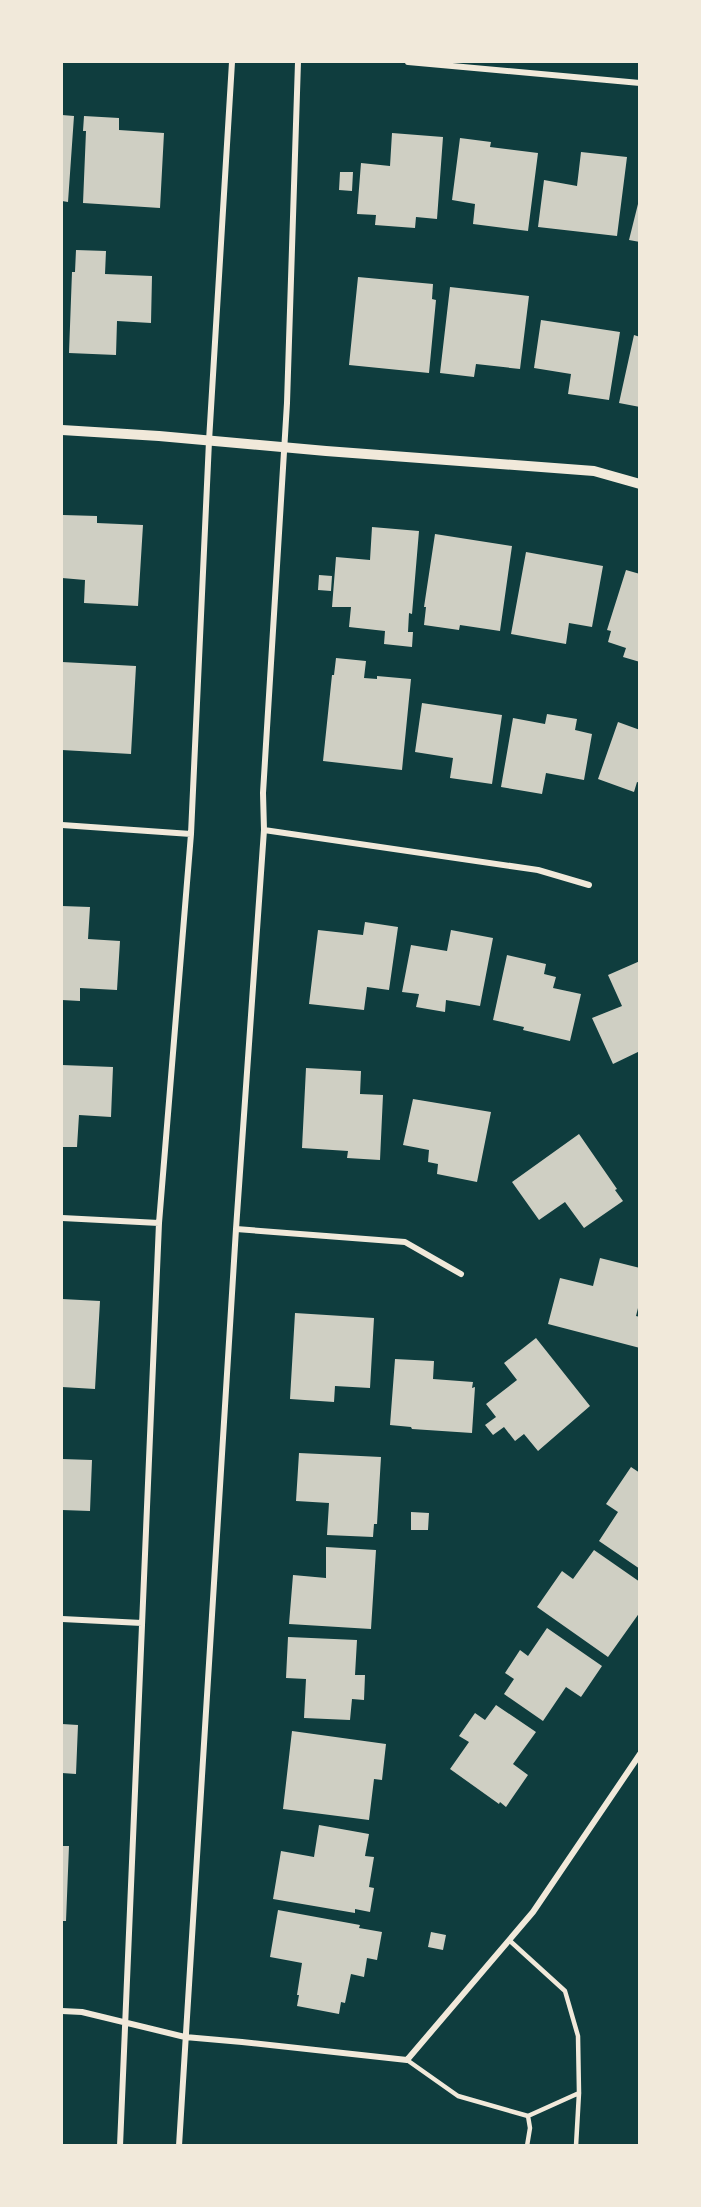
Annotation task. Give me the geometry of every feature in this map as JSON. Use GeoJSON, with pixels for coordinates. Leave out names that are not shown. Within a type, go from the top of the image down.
{"type":"FeatureCollection","features":[{"type":"Feature","properties":{"kind":"street"},"geometry":{"type":"LineString","coordinates":[[120,2145],[127,2024],[159,1223],[191,834],[209,441],[232,62]]}},
{"type":"Feature","properties":{"kind":"street"},"geometry":{"type":"LineString","coordinates":[[179,2145],[236,1228],[264,830],[263,793],[284,447],[298,62]]}},
{"type":"Feature","properties":{"kind":"street"},"geometry":{"type":"LineString","coordinates":[[408,62],[639,83]]}},
{"type":"Feature","properties":{"kind":"street"},"geometry":{"type":"LineString","coordinates":[[62,430],[594,471],[639,484]]}},
{"type":"Feature","properties":{"kind":"street"},"geometry":{"type":"LineString","coordinates":[[62,825],[191,834]]}},
{"type":"Feature","properties":{"kind":"street"},"geometry":{"type":"LineString","coordinates":[[264,830],[538,870],[589,885]]}},
{"type":"Feature","properties":{"kind":"street"},"geometry":{"type":"LineString","coordinates":[[62,1218],[159,1223]]}},
{"type":"Feature","properties":{"kind":"street"},"geometry":{"type":"LineString","coordinates":[[236,1228],[405,1242],[461,1274]]}},
{"type":"Feature","properties":{"kind":"street"},"geometry":{"type":"LineString","coordinates":[[62,1619],[142,1623]]}},
{"type":"Feature","properties":{"kind":"street"},"geometry":{"type":"LineString","coordinates":[[62,2011],[82,2012],[185,2037],[407,2060],[533,1912],[639,1754]]}},
{"type":"Feature","properties":{"kind":"lane"},"geometry":{"type":"LineString","coordinates":[[509,1940],[565,1991],[578,2036],[579,2093],[576,2145]]}},
{"type":"Feature","properties":{"kind":"lane"},"geometry":{"type":"LineString","coordinates":[[407,2060],[458,2096],[528,2116],[579,2093]]}},
{"type":"Feature","properties":{"kind":"lane"},"geometry":{"type":"LineString","coordinates":[[527,2145],[530,2128],[528,2116]]}},
{"type":"Feature","properties":{"kind":"building"},"geometry":{"type":"Polygon","coordinates":[[[62,115],[74,116],[68,202],[62,201],[62,115]]]}},
{"type":"Feature","properties":{"kind":"building"},"geometry":{"type":"Polygon","coordinates":[[[84,116],[119,118],[119,130],[164,133],[160,208],[83,203],[86,131],[83,131],[84,116]]]}},
{"type":"Feature","properties":{"kind":"building"},"geometry":{"type":"Polygon","coordinates":[[[392,133],[443,137],[437,219],[416,217],[415,228],[375,225],[376,215],[357,214],[361,163],[390,166],[392,133]]]}},
{"type":"Feature","properties":{"kind":"building"},"geometry":{"type":"Polygon","coordinates":[[[460,138],[491,142],[490,147],[538,153],[528,231],[473,224],[475,204],[452,200],[460,138]]]}},
{"type":"Feature","properties":{"kind":"building"},"geometry":{"type":"Polygon","coordinates":[[[581,152],[627,157],[617,236],[538,227],[544,180],[577,186],[581,152]]]}},
{"type":"Feature","properties":{"kind":"building"},"geometry":{"type":"Polygon","coordinates":[[[340,172],[353,172],[352,191],[339,190],[340,172]]]}},
{"type":"Feature","properties":{"kind":"building"},"geometry":{"type":"Polygon","coordinates":[[[640,200],[640,242],[629,240],[640,200]]]}},
{"type":"Feature","properties":{"kind":"building"},"geometry":{"type":"Polygon","coordinates":[[[76,250],[106,251],[105,274],[152,276],[151,323],[117,321],[116,355],[69,353],[72,272],[75,272],[76,250]]]}},
{"type":"Feature","properties":{"kind":"building"},"geometry":{"type":"Polygon","coordinates":[[[358,277],[433,284],[432,299],[436,300],[429,373],[349,365],[358,277]]]}},
{"type":"Feature","properties":{"kind":"building"},"geometry":{"type":"Polygon","coordinates":[[[450,287],[529,296],[520,369],[476,364],[474,377],[440,373],[450,287]]]}},
{"type":"Feature","properties":{"kind":"building"},"geometry":{"type":"Polygon","coordinates":[[[541,320],[620,332],[609,400],[568,394],[571,374],[534,368],[541,320]]]}},
{"type":"Feature","properties":{"kind":"building"},"geometry":{"type":"Polygon","coordinates":[[[634,335],[640,337],[640,407],[619,403],[634,335]]]}},
{"type":"Feature","properties":{"kind":"building"},"geometry":{"type":"Polygon","coordinates":[[[63,515],[97,516],[97,523],[143,525],[138,606],[84,603],[85,580],[62,578],[63,515]]]}},
{"type":"Feature","properties":{"kind":"building"},"geometry":{"type":"Polygon","coordinates":[[[372,527],[419,531],[412,614],[409,613],[408,632],[413,632],[412,647],[384,644],[385,631],[349,627],[351,607],[332,607],[336,557],[370,560],[372,527]]]}},
{"type":"Feature","properties":{"kind":"building"},"geometry":{"type":"Polygon","coordinates":[[[435,534],[512,546],[500,631],[460,625],[459,630],[424,625],[426,607],[424,607],[435,534]]]}},
{"type":"Feature","properties":{"kind":"building"},"geometry":{"type":"Polygon","coordinates":[[[526,552],[603,566],[592,627],[569,623],[566,644],[511,634],[526,552]]]}},
{"type":"Feature","properties":{"kind":"building"},"geometry":{"type":"Polygon","coordinates":[[[626,570],[640,574],[640,662],[623,657],[626,648],[608,642],[611,631],[607,630],[626,570]]]}},
{"type":"Feature","properties":{"kind":"building"},"geometry":{"type":"Polygon","coordinates":[[[319,575],[332,576],[331,591],[318,590],[319,575]]]}},
{"type":"Feature","properties":{"kind":"building"},"geometry":{"type":"Polygon","coordinates":[[[336,658],[366,661],[364,678],[377,679],[377,676],[411,679],[402,770],[323,761],[332,675],[334,675],[336,658]]]}},
{"type":"Feature","properties":{"kind":"building"},"geometry":{"type":"Polygon","coordinates":[[[62,662],[136,666],[131,754],[62,750],[62,662]]]}},
{"type":"Feature","properties":{"kind":"building"},"geometry":{"type":"Polygon","coordinates":[[[422,703],[502,715],[492,784],[450,778],[453,758],[415,752],[422,703]]]}},
{"type":"Feature","properties":{"kind":"building"},"geometry":{"type":"Polygon","coordinates":[[[547,714],[577,719],[575,730],[592,734],[584,780],[546,773],[542,794],[501,787],[513,718],[545,724],[547,714]]]}},
{"type":"Feature","properties":{"kind":"building"},"geometry":{"type":"Polygon","coordinates":[[[618,722],[640,730],[640,783],[637,782],[634,792],[598,779],[618,722]]]}},
{"type":"Feature","properties":{"kind":"building"},"geometry":{"type":"Polygon","coordinates":[[[62,906],[90,907],[88,939],[120,941],[117,990],[80,988],[80,1001],[62,1000],[62,906]]]}},
{"type":"Feature","properties":{"kind":"building"},"geometry":{"type":"Polygon","coordinates":[[[365,922],[398,927],[389,990],[367,987],[364,1010],[309,1004],[318,930],[363,935],[365,922]]]}},
{"type":"Feature","properties":{"kind":"building"},"geometry":{"type":"Polygon","coordinates":[[[451,930],[493,938],[480,1006],[446,1000],[445,1012],[416,1007],[419,994],[402,992],[411,945],[447,951],[451,930]]]}},
{"type":"Feature","properties":{"kind":"building"},"geometry":{"type":"Polygon","coordinates":[[[507,955],[546,964],[544,974],[556,977],[553,988],[581,994],[570,1041],[493,1020],[507,955]]]}},
{"type":"Feature","properties":{"kind":"building"},"geometry":{"type":"Polygon","coordinates":[[[640,961],[640,1051],[613,1064],[592,1018],[622,1006],[608,975],[640,961]]]}},
{"type":"Feature","properties":{"kind":"building"},"geometry":{"type":"Polygon","coordinates":[[[62,1065],[113,1067],[111,1117],[79,1115],[77,1147],[62,1147],[62,1065]]]}},
{"type":"Feature","properties":{"kind":"building"},"geometry":{"type":"Polygon","coordinates":[[[306,1068],[361,1071],[360,1094],[383,1095],[380,1160],[347,1158],[348,1151],[302,1148],[306,1068]]]}},
{"type":"Feature","properties":{"kind":"building"},"geometry":{"type":"Polygon","coordinates":[[[413,1099],[491,1112],[477,1182],[437,1174],[438,1164],[428,1162],[429,1150],[403,1145],[413,1099]]]}},
{"type":"Feature","properties":{"kind":"building"},"geometry":{"type":"Polygon","coordinates":[[[579,1134],[623,1201],[584,1228],[565,1202],[539,1220],[512,1182],[579,1134]]]}},
{"type":"Feature","properties":{"kind":"building"},"geometry":{"type":"Polygon","coordinates":[[[600,1258],[640,1268],[640,1300],[636,1316],[640,1317],[640,1348],[548,1324],[560,1278],[593,1286],[600,1258]]]}},
{"type":"Feature","properties":{"kind":"building"},"geometry":{"type":"Polygon","coordinates":[[[62,1299],[100,1301],[95,1389],[62,1387],[62,1299]]]}},
{"type":"Feature","properties":{"kind":"building"},"geometry":{"type":"Polygon","coordinates":[[[295,1313],[374,1318],[370,1388],[335,1386],[334,1402],[290,1399],[295,1313]]]}},
{"type":"Feature","properties":{"kind":"building"},"geometry":{"type":"Polygon","coordinates":[[[536,1338],[590,1406],[538,1451],[524,1434],[515,1441],[504,1427],[493,1435],[485,1425],[496,1417],[486,1404],[517,1380],[504,1363],[536,1338]]]}},
{"type":"Feature","properties":{"kind":"building"},"geometry":{"type":"Polygon","coordinates":[[[395,1359],[434,1361],[433,1379],[473,1382],[472,1388],[475,1387],[472,1433],[412,1429],[390,1425],[395,1359]]]}},
{"type":"Feature","properties":{"kind":"building"},"geometry":{"type":"Polygon","coordinates":[[[299,1453],[381,1457],[377,1524],[374,1524],[373,1537],[327,1535],[329,1503],[296,1501],[299,1453]]]}},
{"type":"Feature","properties":{"kind":"building"},"geometry":{"type":"Polygon","coordinates":[[[62,1459],[92,1460],[90,1511],[62,1510],[62,1459]]]}},
{"type":"Feature","properties":{"kind":"building"},"geometry":{"type":"Polygon","coordinates":[[[631,1467],[640,1473],[640,1569],[599,1541],[618,1512],[606,1504],[631,1467]]]}},
{"type":"Feature","properties":{"kind":"building"},"geometry":{"type":"Polygon","coordinates":[[[411,1512],[429,1513],[428,1530],[411,1530],[411,1512]]]}},
{"type":"Feature","properties":{"kind":"building"},"geometry":{"type":"Polygon","coordinates":[[[326,1547],[376,1550],[371,1629],[289,1624],[293,1575],[326,1578],[326,1547]]]}},
{"type":"Feature","properties":{"kind":"building"},"geometry":{"type":"Polygon","coordinates":[[[594,1550],[640,1582],[640,1612],[608,1657],[537,1607],[562,1571],[573,1579],[594,1550]]]}},
{"type":"Feature","properties":{"kind":"building"},"geometry":{"type":"Polygon","coordinates":[[[547,1628],[602,1666],[581,1697],[566,1687],[543,1721],[504,1694],[514,1679],[505,1673],[520,1650],[528,1656],[547,1628]]]}},
{"type":"Feature","properties":{"kind":"building"},"geometry":{"type":"Polygon","coordinates":[[[288,1637],[357,1640],[355,1675],[365,1675],[364,1700],[352,1699],[350,1720],[304,1718],[306,1679],[286,1678],[288,1637]]]}},
{"type":"Feature","properties":{"kind":"building"},"geometry":{"type":"Polygon","coordinates":[[[496,1705],[536,1732],[513,1764],[528,1775],[506,1807],[450,1769],[469,1742],[459,1736],[475,1713],[485,1720],[496,1705]]]}},
{"type":"Feature","properties":{"kind":"building"},"geometry":{"type":"Polygon","coordinates":[[[62,1724],[78,1725],[76,1774],[62,1773],[62,1724]]]}},
{"type":"Feature","properties":{"kind":"building"},"geometry":{"type":"Polygon","coordinates":[[[292,1731],[386,1744],[382,1780],[374,1779],[369,1820],[283,1809],[292,1731]]]}},
{"type":"Feature","properties":{"kind":"building"},"geometry":{"type":"Polygon","coordinates":[[[319,1825],[369,1834],[365,1856],[374,1857],[369,1887],[374,1888],[370,1912],[355,1909],[355,1913],[273,1899],[281,1851],[314,1857],[319,1825]]]}},
{"type":"Feature","properties":{"kind":"building"},"geometry":{"type":"Polygon","coordinates":[[[62,1846],[69,1846],[66,1921],[62,1921],[62,1846]]]}},
{"type":"Feature","properties":{"kind":"building"},"geometry":{"type":"Polygon","coordinates":[[[278,1910],[360,1925],[359,1928],[382,1932],[377,1960],[367,1958],[364,1977],[351,1974],[345,2003],[341,2002],[339,2014],[297,2006],[302,1963],[270,1957],[278,1910]]]}},
{"type":"Feature","properties":{"kind":"building"},"geometry":{"type":"Polygon","coordinates":[[[431,1932],[446,1935],[443,1950],[428,1947],[431,1932]]]}}]}
